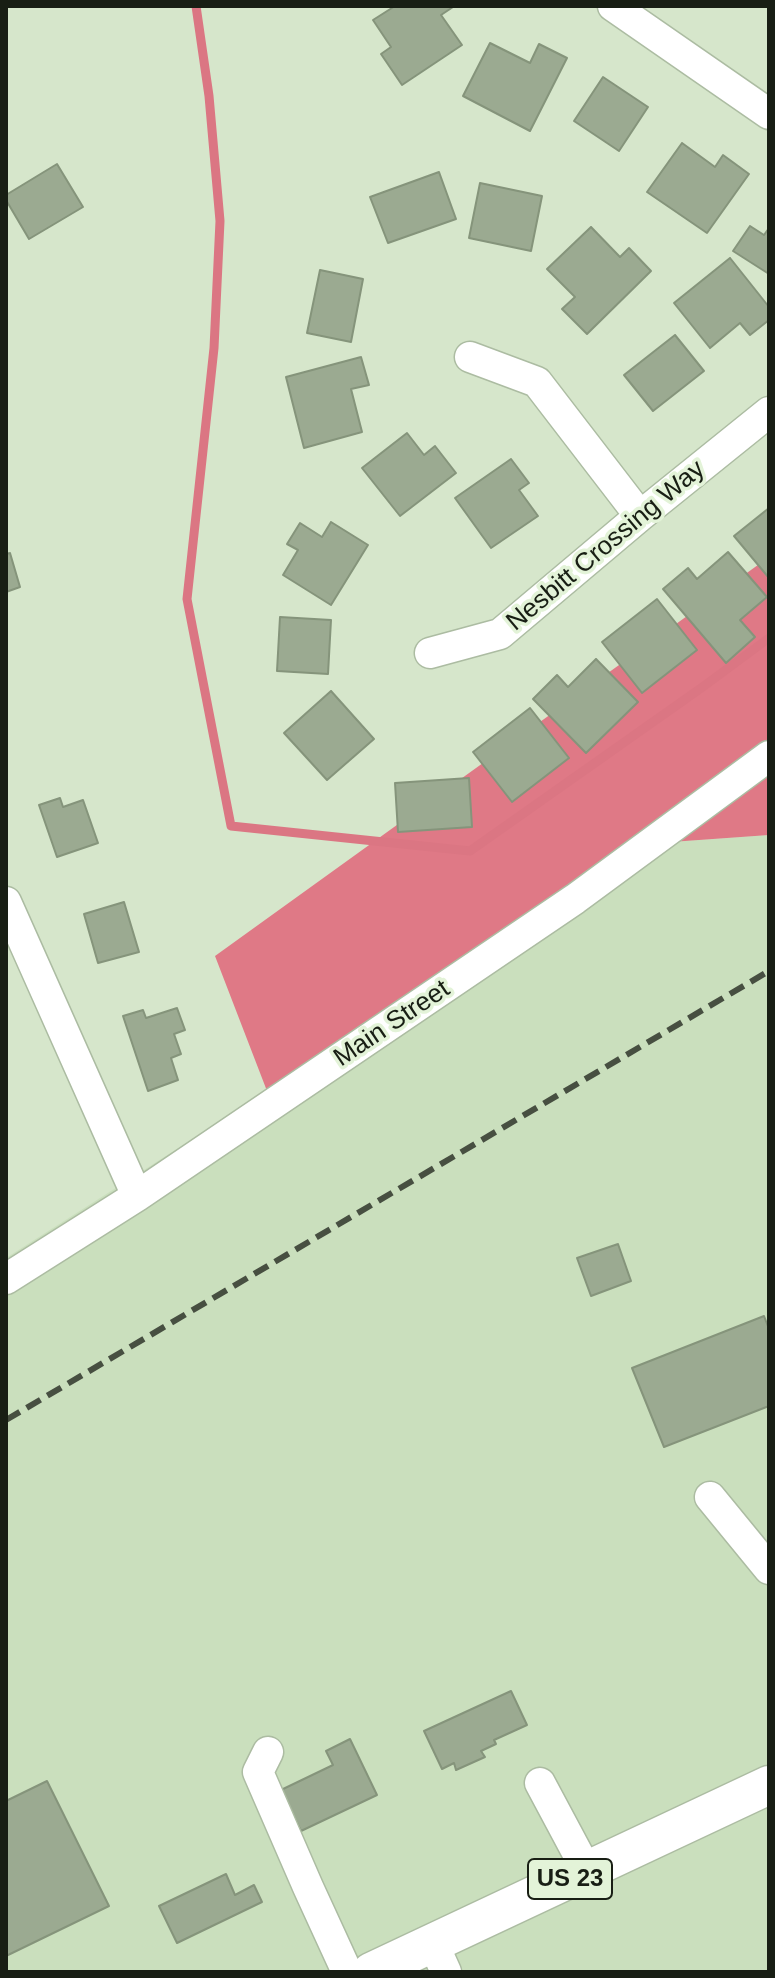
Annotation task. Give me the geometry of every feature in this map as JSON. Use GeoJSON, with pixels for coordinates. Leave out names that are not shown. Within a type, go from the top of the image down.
{"type":"FeatureCollection","features":[{"type":"Feature","properties":{"kind":"main road","name":"US 23"},"geometry":{"type":"LineString","coordinates":[[371,1972],[440,1958],[587,1871],[769,1785]]}},
{"type":"Feature","properties":{"kind":"street"},"geometry":{"type":"LineString","coordinates":[[613,6],[769,114]]}},
{"type":"Feature","properties":{"kind":"street"},"geometry":{"type":"LineString","coordinates":[[470,357],[537,382],[640,516]]}},
{"type":"Feature","properties":{"kind":"street","name":"Nesbitt Crossing Way"},"geometry":{"type":"LineString","coordinates":[[430,653],[500,634],[769,412]]}},
{"type":"Feature","properties":{"kind":"street","name":"Main Street"},"geometry":{"type":"LineString","coordinates":[[6,1279],[137,1196],[575,899],[769,756]]}},
{"type":"Feature","properties":{"kind":"street"},"geometry":{"type":"LineString","coordinates":[[6,902],[137,1196]]}},
{"type":"Feature","properties":{"kind":"street"},"geometry":{"type":"LineString","coordinates":[[710,1497],[769,1569]]}},
{"type":"Feature","properties":{"kind":"street"},"geometry":{"type":"LineString","coordinates":[[268,1752],[258,1772],[347,1972]]}},
{"type":"Feature","properties":{"kind":"street"},"geometry":{"type":"LineString","coordinates":[[540,1783],[587,1871]]}},
{"type":"Feature","properties":{"kind":"shaded area"},"geometry":{"type":"Polygon","coordinates":[[[769,557],[769,835],[671,842],[267,1091],[215,956],[769,557]]]}},
{"type":"Feature","properties":{"kind":"shaded area"},"geometry":{"type":"Polygon","coordinates":[[[769,835],[769,1972],[6,1972],[6,1258],[368,1027],[671,842],[769,835]]]}},
{"type":"Feature","properties":{"kind":"building"},"geometry":{"type":"Polygon","coordinates":[[[395,6],[452,6],[441,15],[462,45],[402,85],[381,54],[391,47],[373,20],[395,6]]]}},
{"type":"Feature","properties":{"kind":"building"},"geometry":{"type":"Polygon","coordinates":[[[490,43],[530,63],[539,44],[567,58],[530,131],[463,96],[490,43]]]}},
{"type":"Feature","properties":{"kind":"building"},"geometry":{"type":"Polygon","coordinates":[[[603,77],[648,107],[619,151],[574,121],[603,77]]]}},
{"type":"Feature","properties":{"kind":"building"},"geometry":{"type":"Polygon","coordinates":[[[682,143],[715,167],[723,155],[749,174],[707,233],[647,192],[682,143]]]}},
{"type":"Feature","properties":{"kind":"building"},"geometry":{"type":"Polygon","coordinates":[[[57,164],[83,207],[29,239],[6,195],[57,164]]]}},
{"type":"Feature","properties":{"kind":"building"},"geometry":{"type":"Polygon","coordinates":[[[439,172],[456,219],[388,243],[370,197],[439,172]]]}},
{"type":"Feature","properties":{"kind":"building"},"geometry":{"type":"Polygon","coordinates":[[[480,183],[542,196],[531,251],[469,238],[480,183]]]}},
{"type":"Feature","properties":{"kind":"building"},"geometry":{"type":"Polygon","coordinates":[[[750,226],[764,235],[769,228],[769,274],[733,251],[750,226]]]}},
{"type":"Feature","properties":{"kind":"building"},"geometry":{"type":"Polygon","coordinates":[[[591,227],[620,257],[629,248],[651,271],[587,334],[562,309],[575,297],[547,269],[591,227]]]}},
{"type":"Feature","properties":{"kind":"building"},"geometry":{"type":"Polygon","coordinates":[[[730,258],[769,307],[769,320],[750,335],[740,323],[710,348],[674,303],[730,258]]]}},
{"type":"Feature","properties":{"kind":"building"},"geometry":{"type":"Polygon","coordinates":[[[320,270],[363,279],[351,342],[307,333],[320,270]]]}},
{"type":"Feature","properties":{"kind":"building"},"geometry":{"type":"Polygon","coordinates":[[[675,335],[704,371],[653,411],[624,375],[675,335]]]}},
{"type":"Feature","properties":{"kind":"building"},"geometry":{"type":"Polygon","coordinates":[[[361,357],[369,385],[351,389],[362,432],[304,448],[286,377],[361,357]]]}},
{"type":"Feature","properties":{"kind":"building"},"geometry":{"type":"Polygon","coordinates":[[[407,433],[424,455],[435,446],[456,473],[400,516],[362,468],[407,433]]]}},
{"type":"Feature","properties":{"kind":"building"},"geometry":{"type":"Polygon","coordinates":[[[511,459],[529,483],[519,490],[538,516],[491,548],[455,498],[511,459]]]}},
{"type":"Feature","properties":{"kind":"building"},"geometry":{"type":"Polygon","coordinates":[[[769,508],[769,578],[734,536],[769,508]]]}},
{"type":"Feature","properties":{"kind":"building"},"geometry":{"type":"Polygon","coordinates":[[[331,522],[368,545],[331,605],[283,575],[298,550],[287,544],[300,523],[322,537],[331,522]]]}},
{"type":"Feature","properties":{"kind":"building"},"geometry":{"type":"Polygon","coordinates":[[[728,552],[767,597],[740,620],[755,637],[726,663],[663,589],[688,568],[697,579],[728,552]]]}},
{"type":"Feature","properties":{"kind":"building"},"geometry":{"type":"Polygon","coordinates":[[[10,553],[20,587],[6,592],[6,554],[10,553]]]}},
{"type":"Feature","properties":{"kind":"building"},"geometry":{"type":"Polygon","coordinates":[[[657,599],[697,650],[642,693],[602,642],[657,599]]]}},
{"type":"Feature","properties":{"kind":"building"},"geometry":{"type":"Polygon","coordinates":[[[280,617],[331,620],[328,674],[277,671],[280,617]]]}},
{"type":"Feature","properties":{"kind":"building"},"geometry":{"type":"Polygon","coordinates":[[[596,659],[638,702],[586,753],[533,699],[557,675],[568,687],[596,659]]]}},
{"type":"Feature","properties":{"kind":"building"},"geometry":{"type":"Polygon","coordinates":[[[331,691],[374,739],[327,780],[284,733],[331,691]]]}},
{"type":"Feature","properties":{"kind":"building"},"geometry":{"type":"Polygon","coordinates":[[[530,708],[569,758],[512,802],[473,752],[530,708]]]}},
{"type":"Feature","properties":{"kind":"building"},"geometry":{"type":"Polygon","coordinates":[[[469,778],[472,827],[398,832],[395,783],[469,778]]]}},
{"type":"Feature","properties":{"kind":"building"},"geometry":{"type":"Polygon","coordinates":[[[60,798],[63,807],[83,800],[98,843],[57,857],[39,805],[60,798]]]}},
{"type":"Feature","properties":{"kind":"building"},"geometry":{"type":"Polygon","coordinates":[[[124,902],[139,952],[98,963],[84,914],[124,902]]]}},
{"type":"Feature","properties":{"kind":"building"},"geometry":{"type":"Polygon","coordinates":[[[177,1008],[185,1030],[174,1034],[181,1054],[171,1058],[178,1080],[148,1091],[123,1016],[143,1010],[146,1018],[177,1008]]]}},
{"type":"Feature","properties":{"kind":"building"},"geometry":{"type":"Polygon","coordinates":[[[618,1244],[631,1281],[591,1296],[577,1258],[618,1244]]]}},
{"type":"Feature","properties":{"kind":"building"},"geometry":{"type":"Polygon","coordinates":[[[764,1316],[769,1329],[769,1406],[664,1447],[632,1368],[764,1316]]]}},
{"type":"Feature","properties":{"kind":"building"},"geometry":{"type":"Polygon","coordinates":[[[511,1691],[527,1725],[494,1740],[496,1744],[481,1751],[485,1757],[456,1770],[454,1763],[442,1769],[424,1731],[511,1691]]]}},
{"type":"Feature","properties":{"kind":"building"},"geometry":{"type":"Polygon","coordinates":[[[350,1739],[377,1795],[301,1831],[281,1790],[333,1765],[326,1751],[350,1739]]]}},
{"type":"Feature","properties":{"kind":"building"},"geometry":{"type":"Polygon","coordinates":[[[47,1781],[109,1906],[6,1956],[6,1801],[47,1781]]]}},
{"type":"Feature","properties":{"kind":"building"},"geometry":{"type":"Polygon","coordinates":[[[226,1874],[235,1895],[254,1885],[262,1902],[177,1943],[159,1906],[226,1874]]]}},
{"type":"Feature","properties":{"kind":"waterway"},"geometry":{"type":"LineString","coordinates":[[196,6],[209,96],[220,221],[214,348],[187,599],[231,826],[470,851],[769,638]]}},
{"type":"Feature","properties":{"kind":"railway"},"geometry":{"type":"LineString","coordinates":[[6,1420],[769,971]]}}]}
